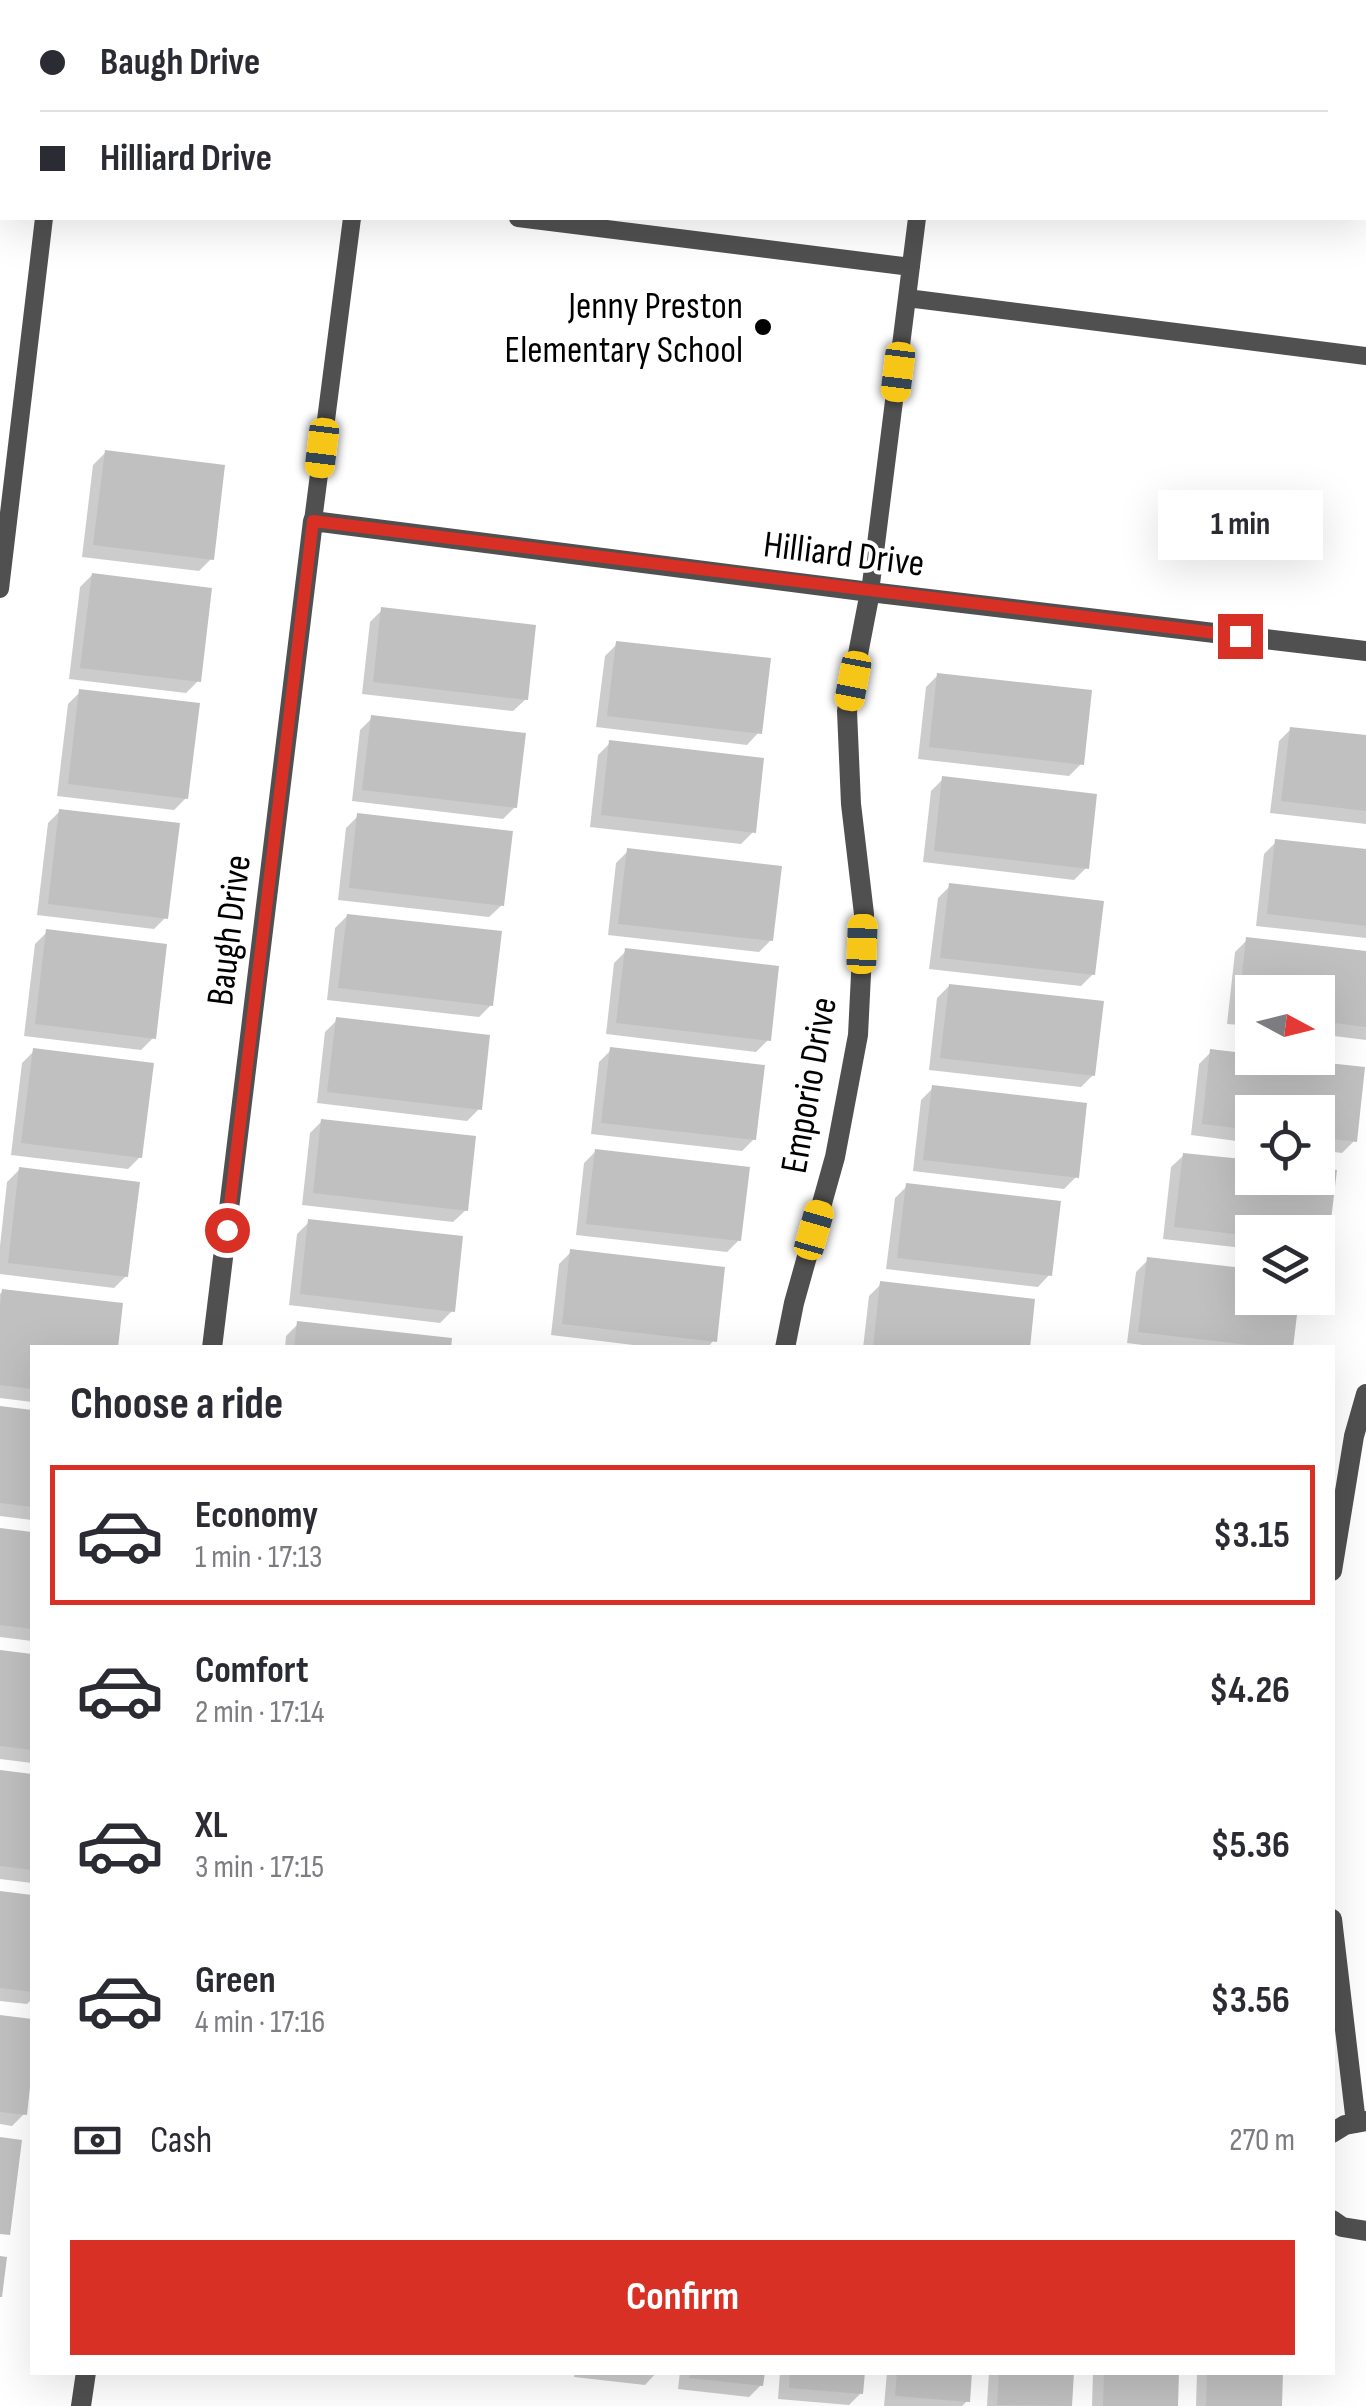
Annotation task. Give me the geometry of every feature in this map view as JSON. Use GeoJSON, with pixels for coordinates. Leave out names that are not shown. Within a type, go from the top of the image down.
{"type":"FeatureCollection","features":[{"type":"Feature","properties":{"kind":"street","name":"Hilliard Drive"},"geometry":{"type":"LineString","coordinates":[[313,521],[1366,651]]}},
{"type":"Feature","properties":{"kind":"street","name":"Baugh Drive"},"geometry":{"type":"LineString","coordinates":[[212,1345],[313,521]]}},
{"type":"Feature","properties":{"kind":"street","name":"Emporio Drive"},"geometry":{"type":"LineString","coordinates":[[786,1345],[835,1156],[858,1034],[864,914],[851,804],[847,711],[870,592]]}},
{"type":"Feature","properties":{"kind":"street"},"geometry":{"type":"LineString","coordinates":[[1335,1553],[1354,1436],[1366,1394]]}},
{"type":"Feature","properties":{"kind":"street"},"geometry":{"type":"LineString","coordinates":[[1335,1940],[1361,2122],[1335,2131]]}},
{"type":"Feature","properties":{"kind":"street"},"geometry":{"type":"LineString","coordinates":[[1335,2222],[1366,2232]]}},
{"type":"Feature","properties":{"kind":"street"},"geometry":{"type":"LineString","coordinates":[[81,2406],[86,2375]]}},
{"type":"Feature","properties":{"kind":"lane"},"geometry":{"type":"LineString","coordinates":[[0,589],[44,220]]}},
{"type":"Feature","properties":{"kind":"lane"},"geometry":{"type":"LineString","coordinates":[[313,521],[352,220]]}},
{"type":"Feature","properties":{"kind":"lane"},"geometry":{"type":"LineString","coordinates":[[534,220],[911,268]]}},
{"type":"Feature","properties":{"kind":"lane"},"geometry":{"type":"LineString","coordinates":[[870,592],[917,220]]}},
{"type":"Feature","properties":{"kind":"lane"},"geometry":{"type":"LineString","coordinates":[[907,298],[1366,356]]}},
{"type":"Feature","properties":{"kind":"building"},"geometry":{"type":"Polygon","coordinates":[[[105,450],[225,465],[214,560],[93,545],[105,450]]]}},
{"type":"Feature","properties":{"kind":"building"},"geometry":{"type":"Polygon","coordinates":[[[92,573],[212,588],[201,682],[80,668],[92,573]]]}},
{"type":"Feature","properties":{"kind":"building"},"geometry":{"type":"Polygon","coordinates":[[[381,607],[536,625],[528,700],[373,682],[381,607]]]}},
{"type":"Feature","properties":{"kind":"building"},"geometry":{"type":"Polygon","coordinates":[[[616,641],[771,658],[762,734],[607,716],[616,641]]]}},
{"type":"Feature","properties":{"kind":"building"},"geometry":{"type":"Polygon","coordinates":[[[937,673],[1092,690],[1084,765],[929,747],[937,673]]]}},
{"type":"Feature","properties":{"kind":"building"},"geometry":{"type":"Polygon","coordinates":[[[79,689],[200,703],[188,799],[68,784],[79,689]]]}},
{"type":"Feature","properties":{"kind":"building"},"geometry":{"type":"Polygon","coordinates":[[[371,715],[526,733],[517,808],[362,790],[371,715]]]}},
{"type":"Feature","properties":{"kind":"building"},"geometry":{"type":"Polygon","coordinates":[[[1290,727],[1366,735],[1366,811],[1281,801],[1290,727]]]}},
{"type":"Feature","properties":{"kind":"building"},"geometry":{"type":"Polygon","coordinates":[[[609,740],[764,758],[756,833],[601,815],[609,740]]]}},
{"type":"Feature","properties":{"kind":"building"},"geometry":{"type":"Polygon","coordinates":[[[942,776],[1097,794],[1089,869],[934,851],[942,776]]]}},
{"type":"Feature","properties":{"kind":"building"},"geometry":{"type":"Polygon","coordinates":[[[59,809],[180,823],[168,919],[48,904],[59,809]]]}},
{"type":"Feature","properties":{"kind":"building"},"geometry":{"type":"Polygon","coordinates":[[[357,813],[513,831],[504,906],[349,888],[357,813]]]}},
{"type":"Feature","properties":{"kind":"building"},"geometry":{"type":"Polygon","coordinates":[[[1275,839],[1366,849],[1366,926],[1267,914],[1275,839]]]}},
{"type":"Feature","properties":{"kind":"building"},"geometry":{"type":"Polygon","coordinates":[[[627,848],[782,866],[773,941],[618,924],[627,848]]]}},
{"type":"Feature","properties":{"kind":"building"},"geometry":{"type":"Polygon","coordinates":[[[949,883],[1104,901],[1095,975],[940,958],[949,883]]]}},
{"type":"Feature","properties":{"kind":"building"},"geometry":{"type":"Polygon","coordinates":[[[347,914],[502,931],[493,1006],[338,988],[347,914]]]}},
{"type":"Feature","properties":{"kind":"building"},"geometry":{"type":"Polygon","coordinates":[[[46,929],[167,944],[156,1039],[35,1024],[46,929]]]}},
{"type":"Feature","properties":{"kind":"building"},"geometry":{"type":"Polygon","coordinates":[[[1246,937],[1366,951],[1366,1027],[1335,1023],[1335,975],[1242,975],[1246,937]]]}},
{"type":"Feature","properties":{"kind":"building"},"geometry":{"type":"Polygon","coordinates":[[[625,948],[779,966],[771,1041],[616,1023],[625,948]]]}},
{"type":"Feature","properties":{"kind":"building"},"geometry":{"type":"Polygon","coordinates":[[[949,984],[1104,1001],[1095,1076],[940,1058],[949,984]]]}},
{"type":"Feature","properties":{"kind":"building"},"geometry":{"type":"Polygon","coordinates":[[[336,1017],[490,1035],[482,1110],[327,1092],[336,1017]]]}},
{"type":"Feature","properties":{"kind":"building"},"geometry":{"type":"Polygon","coordinates":[[[610,1047],[765,1065],[756,1140],[601,1123],[610,1047]]]}},
{"type":"Feature","properties":{"kind":"building"},"geometry":{"type":"Polygon","coordinates":[[[33,1048],[154,1063],[142,1158],[21,1143],[33,1048]]]}},
{"type":"Feature","properties":{"kind":"building"},"geometry":{"type":"Polygon","coordinates":[[[1210,1049],[1235,1052],[1235,1075],[1335,1075],[1335,1064],[1365,1067],[1357,1142],[1335,1139],[1335,1095],[1235,1095],[1235,1128],[1202,1124],[1210,1049]]]}},
{"type":"Feature","properties":{"kind":"building"},"geometry":{"type":"Polygon","coordinates":[[[932,1085],[1087,1103],[1079,1178],[923,1160],[932,1085]]]}},
{"type":"Feature","properties":{"kind":"building"},"geometry":{"type":"Polygon","coordinates":[[[321,1119],[476,1136],[468,1211],[313,1193],[321,1119]]]}},
{"type":"Feature","properties":{"kind":"building"},"geometry":{"type":"Polygon","coordinates":[[[595,1149],[750,1167],[741,1241],[586,1224],[595,1149]]]}},
{"type":"Feature","properties":{"kind":"building"},"geometry":{"type":"Polygon","coordinates":[[[1183,1153],[1235,1158],[1235,1195],[1334,1195],[1332,1215],[1235,1215],[1235,1234],[1174,1227],[1183,1153]]]}},
{"type":"Feature","properties":{"kind":"building"},"geometry":{"type":"Polygon","coordinates":[[[19,1167],[140,1182],[128,1277],[8,1263],[19,1167]]]}},
{"type":"Feature","properties":{"kind":"building"},"geometry":{"type":"Polygon","coordinates":[[[906,1183],[1061,1201],[1052,1276],[897,1258],[906,1183]]]}},
{"type":"Feature","properties":{"kind":"building"},"geometry":{"type":"Polygon","coordinates":[[[308,1219],[463,1236],[455,1312],[300,1294],[308,1219]]]}},
{"type":"Feature","properties":{"kind":"building"},"geometry":{"type":"Polygon","coordinates":[[[570,1249],[725,1267],[717,1342],[562,1324],[570,1249]]]}},
{"type":"Feature","properties":{"kind":"building"},"geometry":{"type":"Polygon","coordinates":[[[1147,1257],[1235,1267],[1235,1315],[1297,1315],[1293,1345],[1248,1345],[1138,1332],[1147,1257]]]}},
{"type":"Feature","properties":{"kind":"building"},"geometry":{"type":"Polygon","coordinates":[[[880,1281],[1035,1299],[1030,1345],[873,1345],[880,1281]]]}},
{"type":"Feature","properties":{"kind":"building"},"geometry":{"type":"Polygon","coordinates":[[[2,1289],[123,1303],[118,1345],[30,1345],[30,1389],[0,1385],[2,1289]]]}},
{"type":"Feature","properties":{"kind":"building"},"geometry":{"type":"Polygon","coordinates":[[[297,1321],[452,1338],[451,1345],[294,1345],[297,1321]]]}},
{"type":"Feature","properties":{"kind":"building"},"geometry":{"type":"Polygon","coordinates":[[[0,1406],[30,1410],[30,1507],[0,1503],[0,1406]]]}},
{"type":"Feature","properties":{"kind":"building"},"geometry":{"type":"Polygon","coordinates":[[[0,1528],[30,1532],[30,1629],[0,1625],[0,1528]]]}},
{"type":"Feature","properties":{"kind":"building"},"geometry":{"type":"Polygon","coordinates":[[[0,1650],[30,1654],[30,1750],[0,1746],[0,1650]]]}},
{"type":"Feature","properties":{"kind":"building"},"geometry":{"type":"Polygon","coordinates":[[[0,1770],[30,1774],[30,1870],[0,1866],[0,1770]]]}},
{"type":"Feature","properties":{"kind":"building"},"geometry":{"type":"Polygon","coordinates":[[[0,1891],[30,1895],[30,1992],[0,1988],[0,1891]]]}},
{"type":"Feature","properties":{"kind":"building"},"geometry":{"type":"Polygon","coordinates":[[[0,2015],[30,2019],[27,2115],[0,2112],[0,2015]]]}},
{"type":"Feature","properties":{"kind":"building"},"geometry":{"type":"Polygon","coordinates":[[[0,2137],[22,2140],[10,2235],[0,2234],[0,2137]]]}},
{"type":"Feature","properties":{"kind":"building"},"geometry":{"type":"Polygon","coordinates":[[[0,2256],[7,2257],[2,2297],[0,2297],[0,2256]]]}},
{"type":"Feature","properties":{"kind":"building"},"geometry":{"type":"Polygon","coordinates":[[[690,2375],[765,2375],[763,2386],[689,2378],[690,2375]]]}},
{"type":"Feature","properties":{"kind":"building"},"geometry":{"type":"Polygon","coordinates":[[[790,2375],[865,2375],[863,2394],[789,2388],[790,2375]]]}},
{"type":"Feature","properties":{"kind":"building"},"geometry":{"type":"Polygon","coordinates":[[[897,2375],[972,2375],[970,2402],[895,2396],[897,2375]]]}},
{"type":"Feature","properties":{"kind":"building"},"geometry":{"type":"Polygon","coordinates":[[[999,2375],[1074,2375],[1072,2406],[997,2405],[999,2375]]]}},
{"type":"Feature","properties":{"kind":"building"},"geometry":{"type":"Polygon","coordinates":[[[1104,2375],[1179,2375],[1178,2406],[1103,2406],[1104,2375]]]}},
{"type":"Feature","properties":{"kind":"building"},"geometry":{"type":"Polygon","coordinates":[[[1207,2375],[1283,2375],[1282,2406],[1206,2406],[1207,2375]]]}},
{"type":"Feature","properties":{"kind":"place","name":"Jenny Preston Elementary School"},"geometry":{"type":"Point","coordinates":[763,327]}},
{"type":"Feature","properties":{"kind":"route"},"geometry":{"type":"LineString","coordinates":[[227,1230],[313,521],[1240,636]]}}]}
